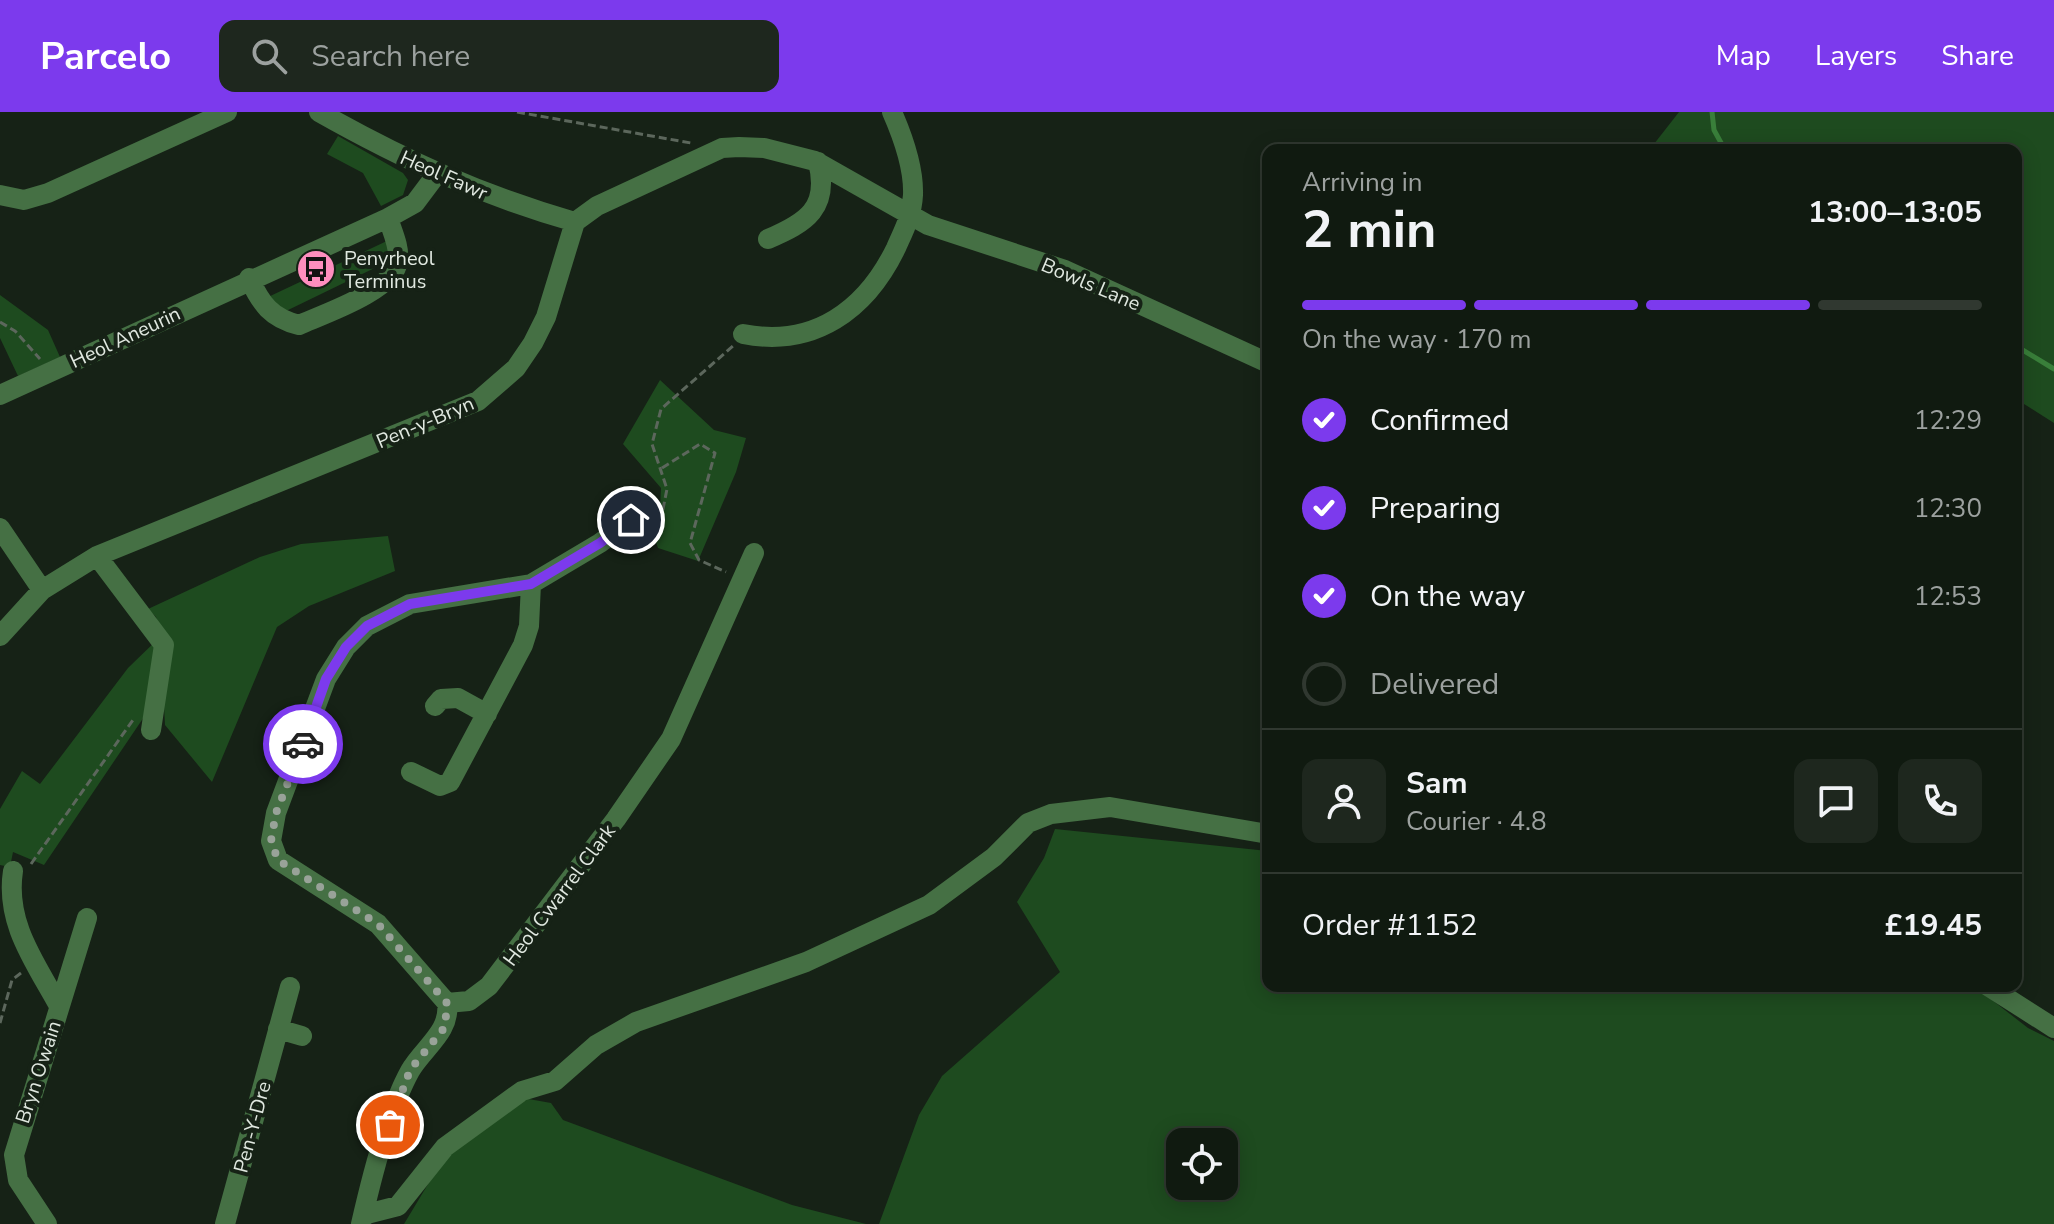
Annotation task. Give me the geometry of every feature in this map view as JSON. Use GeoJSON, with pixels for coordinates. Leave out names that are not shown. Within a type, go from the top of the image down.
{"type":"FeatureCollection","features":[{"type":"Feature","properties":{"kind":"street"},"geometry":{"type":"LineString","coordinates":[[0,195],[24,200],[48,193],[227,112]]}},
{"type":"Feature","properties":{"kind":"street","name":"Heol Fawr"},"geometry":{"type":"LineString","coordinates":[[319,112],[436,175],[491,197],[575,222]]}},
{"type":"Feature","properties":{"kind":"street"},"geometry":{"type":"LineString","coordinates":[[743,334],[779,339],[813,331],[849,310],[885,270],[910,216],[912,177],[892,112]]}},
{"type":"Feature","properties":{"kind":"street"},"geometry":{"type":"LineString","coordinates":[[575,222],[597,206],[722,148],[764,148],[818,162],[823,184],[811,214],[794,228],[768,239]]}},
{"type":"Feature","properties":{"kind":"street","name":"Bowls Lane"},"geometry":{"type":"LineString","coordinates":[[818,162],[928,225],[1065,270],[1262,360]]}},
{"type":"Feature","properties":{"kind":"street","name":"Heol Aneurin"},"geometry":{"type":"LineString","coordinates":[[0,395],[249,278],[388,218],[415,203],[436,175]]}},
{"type":"Feature","properties":{"kind":"street"},"geometry":{"type":"LineString","coordinates":[[249,278],[258,297],[274,316],[299,325],[381,286],[394,276],[398,260],[388,218]]}},
{"type":"Feature","properties":{"kind":"street","name":"Pen-y-Bryn"},"geometry":{"type":"LineString","coordinates":[[0,636],[42,590],[97,556],[478,401],[516,368],[533,343],[546,317],[575,222]]}},
{"type":"Feature","properties":{"kind":"street"},"geometry":{"type":"LineString","coordinates":[[362,1219],[399,1095],[410,1070],[445,1027],[447,1003],[378,924],[278,860],[271,841],[276,813],[326,679],[346,647],[367,626],[410,604],[531,584],[600,543],[631,520]]}},
{"type":"Feature","properties":{"kind":"street"},"geometry":{"type":"LineString","coordinates":[[0,528],[42,590]]}},
{"type":"Feature","properties":{"kind":"street","name":"Heol Cwarrel Clark"},"geometry":{"type":"LineString","coordinates":[[447,1003],[469,1001],[489,986],[616,819],[671,739],[754,553]]}},
{"type":"Feature","properties":{"kind":"street"},"geometry":{"type":"LineString","coordinates":[[97,556],[164,645],[151,730]]}},
{"type":"Feature","properties":{"kind":"street"},"geometry":{"type":"LineString","coordinates":[[411,772],[440,786],[450,782],[529,626],[531,584]]}},
{"type":"Feature","properties":{"kind":"street"},"geometry":{"type":"LineString","coordinates":[[435,706],[441,699],[458,698],[487,714]]}},
{"type":"Feature","properties":{"kind":"street"},"geometry":{"type":"LineString","coordinates":[[362,1219],[398,1206],[445,1147],[522,1091],[555,1081],[596,1045],[636,1022],[806,962],[929,905],[994,857],[1028,823],[1051,814],[1110,807],[1262,833]]}},
{"type":"Feature","properties":{"kind":"street","name":"Bryn Owain"},"geometry":{"type":"LineString","coordinates":[[13,871],[13,917],[59,1006]]}},
{"type":"Feature","properties":{"kind":"street","name":"Bryn Owain"},"geometry":{"type":"LineString","coordinates":[[47,1224],[18,1180],[7,1153],[87,918]]}},
{"type":"Feature","properties":{"kind":"street","name":"Pen-Y-Dre"},"geometry":{"type":"LineString","coordinates":[[225,1224],[290,987]]}},
{"type":"Feature","properties":{"kind":"street"},"geometry":{"type":"LineString","coordinates":[[1997,992],[2054,1028]]}},
{"type":"Feature","properties":{"kind":"street"},"geometry":{"type":"LineString","coordinates":[[278,1029],[302,1036]]}},
{"type":"Feature","properties":{"kind":"path"},"geometry":{"type":"LineString","coordinates":[[517,112],[722,148]]}},
{"type":"Feature","properties":{"kind":"path"},"geometry":{"type":"LineString","coordinates":[[0,322],[38,354],[48,373]]}},
{"type":"Feature","properties":{"kind":"path"},"geometry":{"type":"LineString","coordinates":[[631,520],[653,524],[662,514],[667,489],[652,444],[661,409],[724,356],[743,334]]}},
{"type":"Feature","properties":{"kind":"path"},"geometry":{"type":"LineString","coordinates":[[662,468],[700,444],[715,453],[690,543],[699,560],[740,579]]}},
{"type":"Feature","properties":{"kind":"path"},"geometry":{"type":"LineString","coordinates":[[13,871],[28,868],[139,709]]}},
{"type":"Feature","properties":{"kind":"path"},"geometry":{"type":"LineString","coordinates":[[0,1023],[12,980],[36,963]]}},
{"type":"Feature","properties":{"kind":"green space"},"geometry":{"type":"Polygon","coordinates":[[[1679,112],[2054,112],[2054,423],[2022,403],[2022,144],[1654,144],[1679,112]]]}},
{"type":"Feature","properties":{"kind":"green space"},"geometry":{"type":"Polygon","coordinates":[[[338,136],[403,173],[408,180],[403,195],[381,206],[363,173],[327,154],[338,136]]]}},
{"type":"Feature","properties":{"kind":"green space"},"geometry":{"type":"Polygon","coordinates":[[[389,240],[389,261],[284,312],[266,298],[389,240]]]}},
{"type":"Feature","properties":{"kind":"green space"},"geometry":{"type":"Polygon","coordinates":[[[0,295],[48,330],[60,357],[18,376],[0,338],[0,295]]]}},
{"type":"Feature","properties":{"kind":"green space"},"geometry":{"type":"Polygon","coordinates":[[[660,380],[714,430],[746,438],[736,472],[698,561],[658,548],[648,520],[660,507],[661,488],[623,444],[660,380]]]}},
{"type":"Feature","properties":{"kind":"green space"},"geometry":{"type":"Polygon","coordinates":[[[388,536],[395,571],[309,606],[277,627],[212,782],[165,725],[164,706],[148,711],[44,865],[13,852],[10,867],[0,865],[0,809],[22,771],[40,784],[128,668],[161,636],[156,617],[148,609],[260,557],[301,544],[388,536]]]}},
{"type":"Feature","properties":{"kind":"green space"},"geometry":{"type":"Polygon","coordinates":[[[1055,829],[1262,850],[1262,992],[1982,992],[2028,1028],[2054,1041],[2054,1224],[879,1224],[919,1115],[942,1076],[1060,972],[1017,902],[1044,858],[1055,829]]]}},
{"type":"Feature","properties":{"kind":"green space"},"geometry":{"type":"Polygon","coordinates":[[[523,1098],[551,1103],[563,1120],[792,1205],[866,1224],[404,1224],[445,1156],[523,1098]]]}},
{"type":"Feature","properties":{"kind":"waterway"},"geometry":{"type":"LineString","coordinates":[[1712,112],[1714,130],[1722,144]]}},
{"type":"Feature","properties":{"kind":"waterway"},"geometry":{"type":"LineString","coordinates":[[2022,350],[2054,369]]}},
{"type":"Feature","properties":{"kind":"way so far"},"geometry":{"type":"LineString","coordinates":[[303,744],[276,813],[271,841],[278,860],[378,924],[447,1003],[445,1027],[410,1070],[390,1125]]}},
{"type":"Feature","properties":{"kind":"place","name":"Penyrheol Terminus"},"geometry":{"type":"Point","coordinates":[316,269]}},
{"type":"Feature","properties":{"kind":"route"},"geometry":{"type":"LineString","coordinates":[[303,744],[326,679],[346,647],[367,626],[410,604],[531,584],[600,543],[631,520]]}}]}
